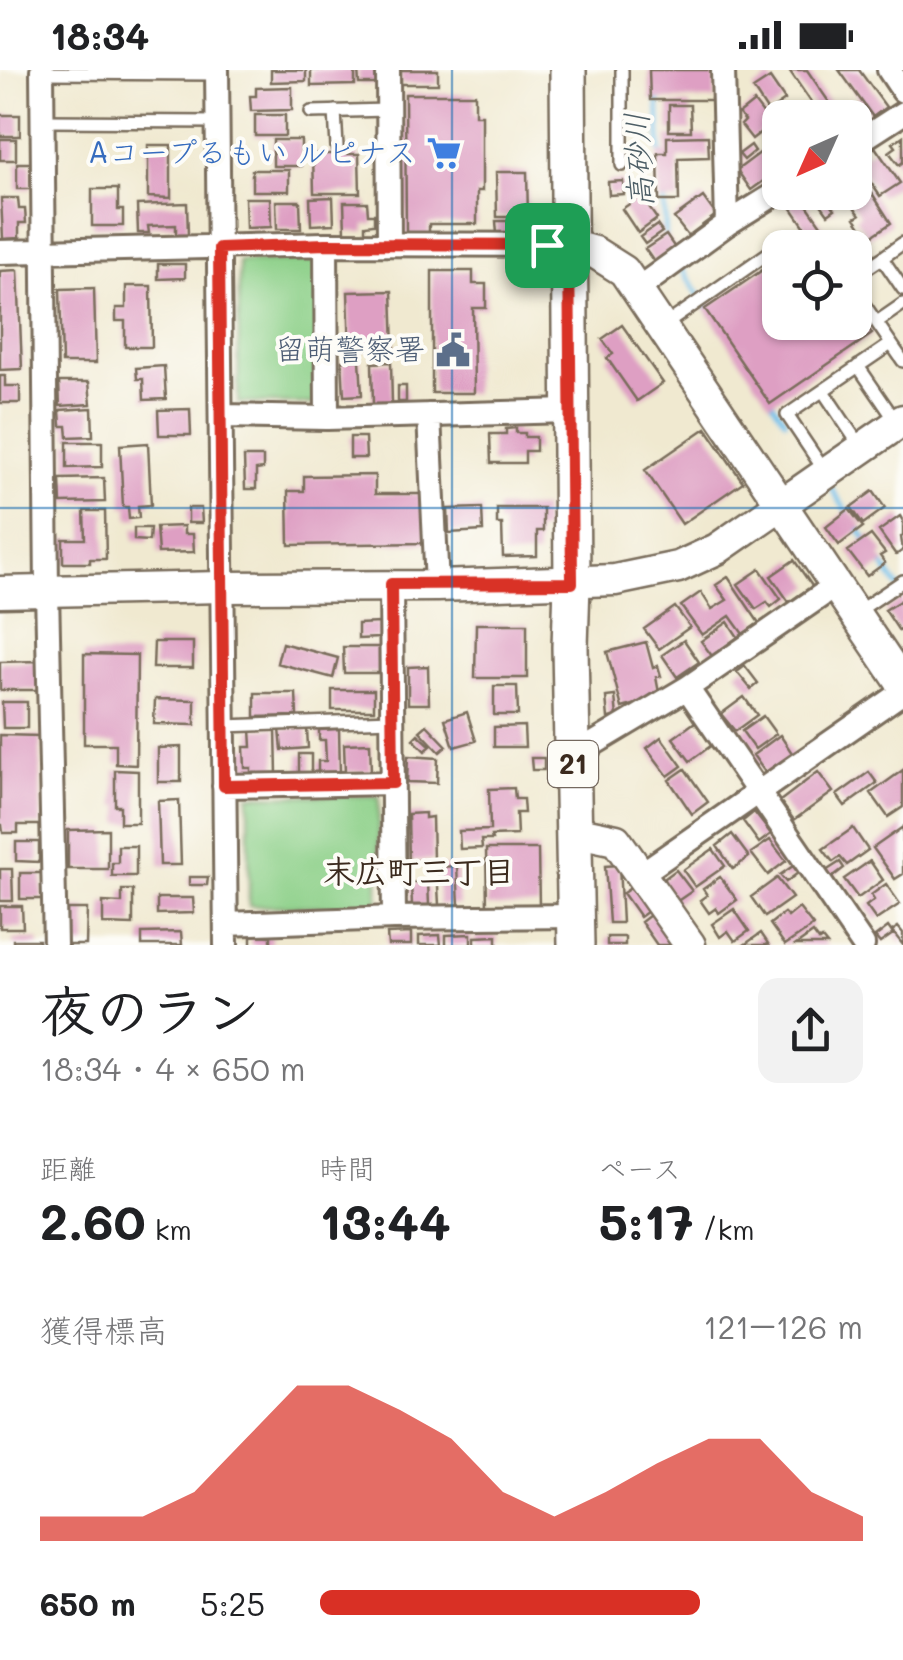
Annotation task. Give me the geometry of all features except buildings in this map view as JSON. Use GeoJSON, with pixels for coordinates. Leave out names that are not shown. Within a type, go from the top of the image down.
{"type":"FeatureCollection","features":[{"type":"Feature","properties":{"kind":"main road","name":"21"},"geometry":{"type":"LineString","coordinates":[[568,70],[570,647],[576,930]]}},
{"type":"Feature","properties":{"kind":"street"},"geometry":{"type":"LineString","coordinates":[[388,70],[389,244]]}},
{"type":"Feature","properties":{"kind":"street"},"geometry":{"type":"LineString","coordinates":[[724,70],[727,224]]}},
{"type":"Feature","properties":{"kind":"street"},"geometry":{"type":"LineString","coordinates":[[888,70],[903,91]]}},
{"type":"Feature","properties":{"kind":"street"},"geometry":{"type":"LineString","coordinates":[[42,72],[55,945]]}},
{"type":"Feature","properties":{"kind":"street"},"geometry":{"type":"LineString","coordinates":[[217,72],[226,935],[394,918],[576,930]]}},
{"type":"Feature","properties":{"kind":"street"},"geometry":{"type":"LineString","coordinates":[[872,133],[903,113]]}},
{"type":"Feature","properties":{"kind":"street"},"geometry":{"type":"LineString","coordinates":[[636,290],[762,202]]}},
{"type":"Feature","properties":{"kind":"street"},"geometry":{"type":"LineString","coordinates":[[326,244],[327,418]]}},
{"type":"Feature","properties":{"kind":"street"},"geometry":{"type":"LineString","coordinates":[[0,252],[326,244],[569,245],[594,252],[624,270],[854,614],[900,674],[758,792],[641,874]]}},
{"type":"Feature","properties":{"kind":"street"},"geometry":{"type":"LineString","coordinates":[[220,416],[327,418],[569,412]]}},
{"type":"Feature","properties":{"kind":"street"},"geometry":{"type":"LineString","coordinates":[[429,415],[437,586]]}},
{"type":"Feature","properties":{"kind":"street"},"geometry":{"type":"LineString","coordinates":[[0,592],[615,580],[678,567],[717,549],[900,422]]}},
{"type":"Feature","properties":{"kind":"street"},"geometry":{"type":"LineString","coordinates":[[391,584],[394,918]]}},
{"type":"Feature","properties":{"kind":"street"},"geometry":{"type":"LineString","coordinates":[[573,756],[687,688],[835,586]]}},
{"type":"Feature","properties":{"kind":"street"},"geometry":{"type":"LineString","coordinates":[[687,688],[863,945]]}},
{"type":"Feature","properties":{"kind":"street"},"geometry":{"type":"LineString","coordinates":[[224,786],[393,783]]}},
{"type":"Feature","properties":{"kind":"street"},"geometry":{"type":"LineString","coordinates":[[573,831],[616,840],[690,945]]}},
{"type":"Feature","properties":{"kind":"lane"},"geometry":{"type":"LineString","coordinates":[[622,70],[622,165]]}},
{"type":"Feature","properties":{"kind":"lane"},"geometry":{"type":"LineString","coordinates":[[42,72],[217,72]]}},
{"type":"Feature","properties":{"kind":"lane"},"geometry":{"type":"LineString","coordinates":[[310,112],[388,110]]}},
{"type":"Feature","properties":{"kind":"lane"},"geometry":{"type":"LineString","coordinates":[[335,111],[338,147]]}},
{"type":"Feature","properties":{"kind":"lane"},"geometry":{"type":"LineString","coordinates":[[43,120],[218,122]]}},
{"type":"Feature","properties":{"kind":"lane"},"geometry":{"type":"LineString","coordinates":[[872,265],[903,243]]}},
{"type":"Feature","properties":{"kind":"lane"},"geometry":{"type":"LineString","coordinates":[[662,327],[762,257]]}},
{"type":"Feature","properties":{"kind":"lane"},"geometry":{"type":"LineString","coordinates":[[882,258],[903,289]]}},
{"type":"Feature","properties":{"kind":"lane"},"geometry":{"type":"LineString","coordinates":[[877,322],[903,304]]}},
{"type":"Feature","properties":{"kind":"lane"},"geometry":{"type":"LineString","coordinates":[[872,315],[903,361]]}},
{"type":"Feature","properties":{"kind":"lane"},"geometry":{"type":"LineString","coordinates":[[826,473],[787,415],[891,344]]}},
{"type":"Feature","properties":{"kind":"lane"},"geometry":{"type":"LineString","coordinates":[[858,366],[900,422]]}},
{"type":"Feature","properties":{"kind":"lane"},"geometry":{"type":"LineString","coordinates":[[822,391],[862,448]]}},
{"type":"Feature","properties":{"kind":"lane"},"geometry":{"type":"LineString","coordinates":[[854,614],[903,581]]}},
{"type":"Feature","properties":{"kind":"lane"},"geometry":{"type":"LineString","coordinates":[[224,726],[392,720]]}},
{"type":"Feature","properties":{"kind":"green space"},"geometry":{"type":"Polygon","coordinates":[[[239,261],[319,261],[318,404],[238,403],[239,261]]]}},
{"type":"Feature","properties":{"kind":"green space"},"geometry":{"type":"Polygon","coordinates":[[[249,795],[379,796],[378,907],[249,906],[249,795]]]}},
{"type":"Feature","properties":{"kind":"waterway","name":"高砂川"},"geometry":{"type":"LineString","coordinates":[[658,98],[661,157]]}},
{"type":"Feature","properties":{"kind":"waterway","name":"高砂川"},"geometry":{"type":"LineString","coordinates":[[664,198],[666,242]]}},
{"type":"Feature","properties":{"kind":"waterway"},"geometry":{"type":"LineString","coordinates":[[681,268],[711,313]]}},
{"type":"Feature","properties":{"kind":"waterway"},"geometry":{"type":"LineString","coordinates":[[771,400],[785,420]]}},
{"type":"Feature","properties":{"kind":"waterway"},"geometry":{"type":"LineString","coordinates":[[828,483],[849,515]]}},
{"type":"Feature","properties":{"kind":"waterway"},"geometry":{"type":"LineString","coordinates":[[856,524],[869,544]]}},
{"type":"Feature","properties":{"kind":"waterway"},"geometry":{"type":"LineString","coordinates":[[881,562],[903,594]]}},
{"type":"Feature","properties":{"kind":"place","name":"Aコープるもい ルピナス"},"geometry":{"type":"Point","coordinates":[444,153]}},
{"type":"Feature","properties":{"kind":"place","name":"留萌警察署"},"geometry":{"type":"Point","coordinates":[453,350]}},
{"type":"Feature","properties":{"kind":"district","name":"末広町三丁目"},"geometry":{"type":"Point","coordinates":[419,872]}},
{"type":"Feature","properties":{"kind":"route"},"geometry":{"type":"LineString","coordinates":[[326,244],[547,245],[569,245],[572,583],[391,584],[393,783],[224,786],[219,248],[326,244]]}}]}
